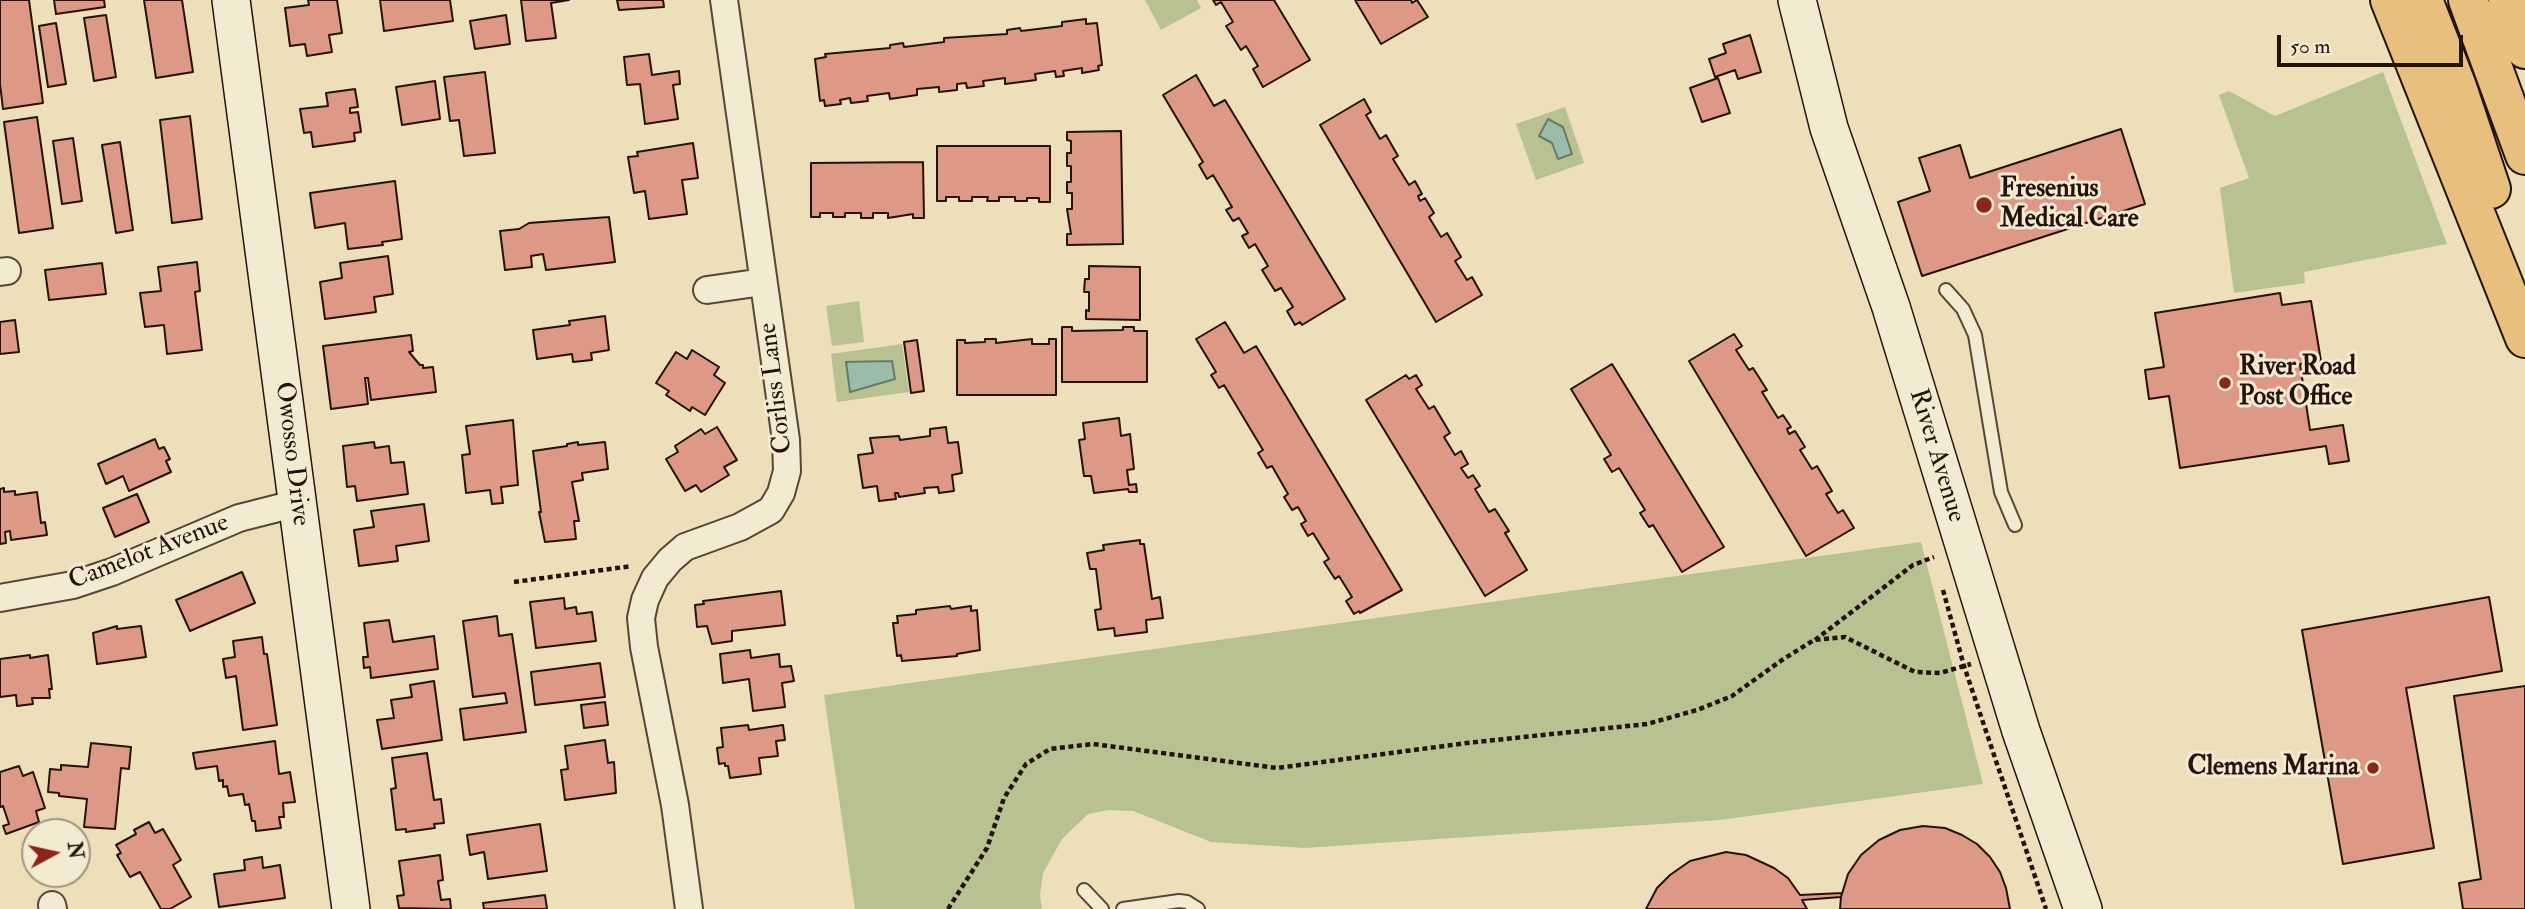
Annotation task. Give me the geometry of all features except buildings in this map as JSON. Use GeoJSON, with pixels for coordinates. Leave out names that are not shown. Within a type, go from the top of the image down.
{"type":"FeatureCollection","features":[{"type":"Feature","properties":{"kind":"highway"},"geometry":{"type":"LineString","coordinates":[[2390,0],[2525,338]]}},
{"type":"Feature","properties":{"kind":"highway"},"geometry":{"type":"LineString","coordinates":[[2423,0],[2457,87],[2525,290]]}},
{"type":"Feature","properties":{"kind":"highway"},"geometry":{"type":"LineString","coordinates":[[2468,0],[2525,155]]}},
{"type":"Feature","properties":{"kind":"highway"},"geometry":{"type":"LineString","coordinates":[[2508,0],[2525,49]]}},
{"type":"Feature","properties":{"kind":"street","name":"Owosso Drive"},"geometry":{"type":"LineString","coordinates":[[231,0],[351,909]]}},
{"type":"Feature","properties":{"kind":"street","name":"Corliss Lane"},"geometry":{"type":"LineString","coordinates":[[689,909],[675,805],[644,646],[641,618],[645,600],[655,578],[685,547],[760,518],[771,510],[781,493],[787,471],[786,440],[724,0]]}},
{"type":"Feature","properties":{"kind":"street","name":"River Avenue"},"geometry":{"type":"LineString","coordinates":[[1797,0],[1829,128],[1891,307],[2021,731],[2083,909]]}},
{"type":"Feature","properties":{"kind":"street"},"geometry":{"type":"LineString","coordinates":[[707,290],[763,282]]}},
{"type":"Feature","properties":{"kind":"street","name":"Camelot Avenue"},"geometry":{"type":"LineString","coordinates":[[0,598],[37,593],[86,581],[239,519],[298,503]]}},
{"type":"Feature","properties":{"kind":"lane"},"geometry":{"type":"LineString","coordinates":[[1946,290],[1964,309],[1975,335],[1998,479],[2015,525]]}},
{"type":"Feature","properties":{"kind":"lane"},"geometry":{"type":"LineString","coordinates":[[1084,890],[1102,909]]}},
{"type":"Feature","properties":{"kind":"lane"},"geometry":{"type":"LineString","coordinates":[[1123,909],[1179,901],[1198,909]]}},
{"type":"Feature","properties":{"kind":"path"},"geometry":{"type":"LineString","coordinates":[[948,909],[987,848],[1004,798],[1026,764],[1050,749],[1093,744],[1277,768],[1466,743],[1647,724],[1697,710],[1732,696],[1814,640],[1913,565],[1934,557]]}},
{"type":"Feature","properties":{"kind":"path"},"geometry":{"type":"LineString","coordinates":[[514,582],[633,566],[655,578]]}},
{"type":"Feature","properties":{"kind":"path"},"geometry":{"type":"LineString","coordinates":[[1814,640],[1845,637],[1915,672],[1940,673],[1964,666]]}},
{"type":"Feature","properties":{"kind":"shaded area"},"geometry":{"type":"Polygon","coordinates":[[[1145,0],[1197,0],[1201,8],[1161,30],[1145,0]]]}},
{"type":"Feature","properties":{"kind":"shaded area"},"geometry":{"type":"Polygon","coordinates":[[[2383,72],[2447,244],[2304,272],[2305,283],[2234,293],[2220,188],[2249,178],[2219,95],[2229,91],[2275,116],[2383,72]]]}},
{"type":"Feature","properties":{"kind":"shaded area"},"geometry":{"type":"Polygon","coordinates":[[[1565,107],[1584,163],[1536,180],[1516,124],[1565,107]]]}},
{"type":"Feature","properties":{"kind":"shaded area"},"geometry":{"type":"Polygon","coordinates":[[[1548,119],[1563,127],[1572,154],[1558,159],[1552,143],[1539,136],[1548,119]]]}},
{"type":"Feature","properties":{"kind":"shaded area"},"geometry":{"type":"Polygon","coordinates":[[[859,301],[864,342],[832,346],[826,306],[859,301]]]}},
{"type":"Feature","properties":{"kind":"shaded area"},"geometry":{"type":"Polygon","coordinates":[[[902,344],[909,392],[837,402],[831,354],[902,344]]]}},
{"type":"Feature","properties":{"kind":"shaded area"},"geometry":{"type":"Polygon","coordinates":[[[892,361],[895,379],[850,392],[846,362],[892,361]]]}},
{"type":"Feature","properties":{"kind":"shaded area"},"geometry":{"type":"Polygon","coordinates":[[[1921,542],[1983,784],[1720,820],[1305,848],[1211,842],[1133,811],[1108,810],[1088,814],[1062,839],[1043,873],[1040,895],[1042,909],[855,909],[824,695],[1921,542]]]}},
{"type":"Feature","properties":{"kind":"place","name":"Fresenius Medical Care"},"geometry":{"type":"Point","coordinates":[1984,205]}},
{"type":"Feature","properties":{"kind":"place","name":"River Road Post Office"},"geometry":{"type":"Point","coordinates":[2225,383]}},
{"type":"Feature","properties":{"kind":"place","name":"Clemens Marina"},"geometry":{"type":"Point","coordinates":[2373,768]}}]}
